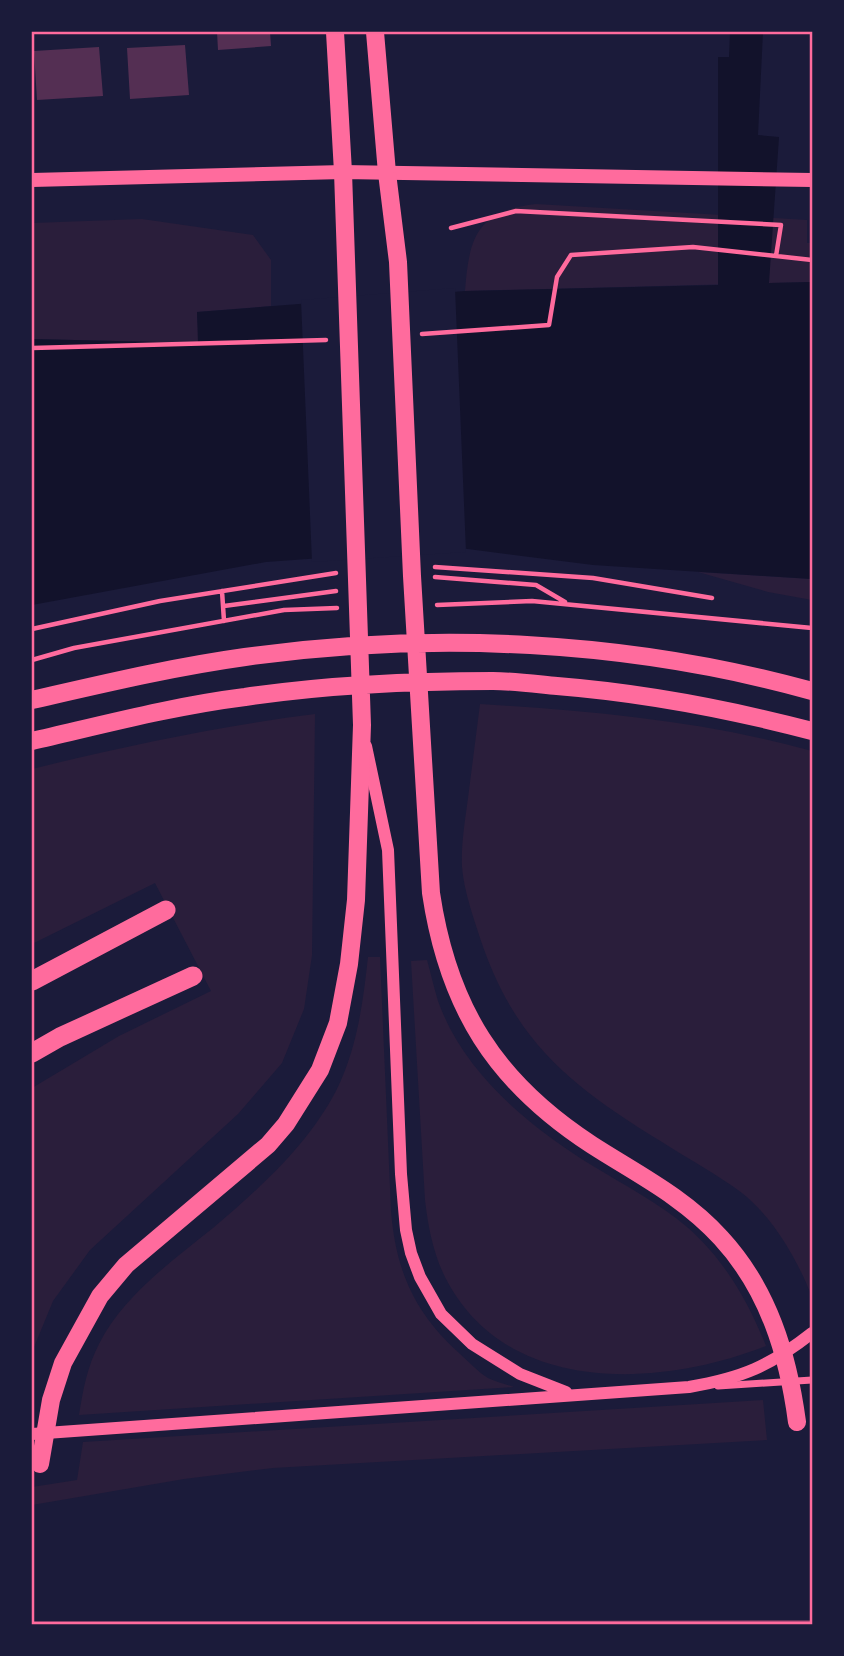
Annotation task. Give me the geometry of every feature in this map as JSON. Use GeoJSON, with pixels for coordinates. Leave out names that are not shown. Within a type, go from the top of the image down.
{"type":"FeatureCollection","features":[{"type":"Feature","properties":{"kind":"highway"},"geometry":{"type":"LineString","coordinates":[[32,981],[166,910]]}},
{"type":"Feature","properties":{"kind":"highway"},"geometry":{"type":"LineString","coordinates":[[32,1053],[60,1037],[194,976]]}},
{"type":"Feature","properties":{"kind":"main road"},"geometry":{"type":"LineString","coordinates":[[40,1464],[51,1400],[63,1363],[100,1296],[126,1265],[268,1145],[286,1124],[320,1070],[338,1023],[354,929],[362,705],[343,172],[335,32]]}},
{"type":"Feature","properties":{"kind":"main road"},"geometry":{"type":"LineString","coordinates":[[375,32],[398,262],[412,576],[431,893],[437,933],[460,1002],[494,1056],[541,1106],[590,1144],[669,1192],[704,1220],[738,1258],[763,1298],[779,1336],[792,1384],[797,1422]]}},
{"type":"Feature","properties":{"kind":"main road"},"geometry":{"type":"LineString","coordinates":[[32,180],[343,172],[809,180]]}},
{"type":"Feature","properties":{"kind":"main road"},"geometry":{"type":"LineString","coordinates":[[32,700],[242,657],[310,649],[419,642],[492,642],[594,650],[750,674],[813,691]]}},
{"type":"Feature","properties":{"kind":"main road"},"geometry":{"type":"LineString","coordinates":[[32,741],[243,697],[316,689],[495,681],[669,699],[744,713],[813,731]]}},
{"type":"Feature","properties":{"kind":"street"},"geometry":{"type":"LineString","coordinates":[[362,725],[388,850],[401,1174],[411,1253],[420,1277],[441,1314],[472,1344],[538,1382],[557,1390],[582,1395]]}},
{"type":"Feature","properties":{"kind":"street"},"geometry":{"type":"LineString","coordinates":[[750,1378],[813,1333]]}},
{"type":"Feature","properties":{"kind":"street"},"geometry":{"type":"LineString","coordinates":[[32,1434],[689,1387],[750,1378],[813,1380]]}},
{"type":"Feature","properties":{"kind":"path"},"geometry":{"type":"LineString","coordinates":[[451,228],[516,211],[781,225],[776,256],[813,261]]}},
{"type":"Feature","properties":{"kind":"path"},"geometry":{"type":"LineString","coordinates":[[536,585],[539,574]]}},
{"type":"Feature","properties":{"kind":"path"},"geometry":{"type":"LineString","coordinates":[[412,576],[536,585],[569,604]]}},
{"type":"Feature","properties":{"kind":"path"},"geometry":{"type":"LineString","coordinates":[[224,606],[358,588]]}},
{"type":"Feature","properties":{"kind":"path"},"geometry":{"type":"LineString","coordinates":[[222,591],[224,621]]}},
{"type":"Feature","properties":{"kind":"shaded area"},"geometry":{"type":"Polygon","coordinates":[[[730,32],[763,32],[758,135],[779,137],[769,283],[812,282],[812,579],[593,565],[460,548],[266,562],[32,605],[32,339],[198,343],[197,312],[465,291],[718,285],[718,57],[729,57],[730,32]]]}},
{"type":"Feature","properties":{"kind":"shaded area"},"geometry":{"type":"Polygon","coordinates":[[[536,204],[807,220],[807,243],[812,243],[812,282],[465,291],[469,256],[480,230],[489,220],[501,213],[536,204]]]}},
{"type":"Feature","properties":{"kind":"shaded area"},"geometry":{"type":"Polygon","coordinates":[[[142,219],[253,235],[271,260],[271,306],[197,312],[199,343],[32,339],[32,223],[142,219]]]}},
{"type":"Feature","properties":{"kind":"shaded area"},"geometry":{"type":"Polygon","coordinates":[[[698,572],[812,579],[812,600],[768,592],[698,572]]]}},
{"type":"Feature","properties":{"kind":"shaded area"},"geometry":{"type":"Polygon","coordinates":[[[480,704],[648,719],[731,732],[812,751],[812,1297],[784,1241],[754,1203],[723,1179],[629,1121],[574,1081],[529,1034],[510,1006],[494,975],[480,938],[462,867],[463,832],[480,704]]]}},
{"type":"Feature","properties":{"kind":"shaded area"},"geometry":{"type":"Polygon","coordinates":[[[315,714],[312,955],[304,1009],[282,1063],[238,1114],[90,1250],[53,1301],[32,1352],[32,1088],[119,1036],[211,991],[155,883],[32,944],[32,769],[172,737],[315,714]]]}},
{"type":"Feature","properties":{"kind":"shaded area"},"geometry":{"type":"Polygon","coordinates":[[[368,957],[380,957],[391,1211],[397,1253],[403,1271],[419,1306],[443,1338],[484,1376],[514,1387],[79,1415],[91,1361],[121,1310],[150,1280],[265,1182],[297,1148],[325,1111],[343,1075],[354,1042],[368,957]]]}},
{"type":"Feature","properties":{"kind":"shaded area"},"geometry":{"type":"Polygon","coordinates":[[[427,960],[438,1001],[450,1027],[464,1052],[482,1075],[523,1116],[546,1134],[665,1210],[700,1239],[734,1282],[766,1346],[724,1360],[679,1370],[633,1374],[588,1372],[545,1362],[505,1344],[472,1316],[441,1268],[432,1239],[425,1200],[411,961],[427,960]]]}},
{"type":"Feature","properties":{"kind":"shaded area"},"geometry":{"type":"Polygon","coordinates":[[[763,1400],[767,1440],[273,1468],[184,1479],[32,1505],[32,1487],[77,1480],[83,1442],[763,1400]]]}},
{"type":"Feature","properties":{"kind":"pier"},"geometry":{"type":"Polygon","coordinates":[[[455,288],[466,552],[312,562],[301,300],[455,288]]]}},
{"type":"Feature","properties":{"kind":"building"},"geometry":{"type":"Polygon","coordinates":[[[217,32],[270,32],[271,46],[218,50],[217,32]]]}},
{"type":"Feature","properties":{"kind":"building"},"geometry":{"type":"Polygon","coordinates":[[[185,45],[189,95],[130,99],[127,48],[185,45]]]}},
{"type":"Feature","properties":{"kind":"building"},"geometry":{"type":"Polygon","coordinates":[[[99,47],[103,96],[37,100],[34,51],[99,47]]]}},
{"type":"Feature","properties":{"kind":"railway"},"geometry":{"type":"LineString","coordinates":[[32,1624],[812,1623]]}}]}
